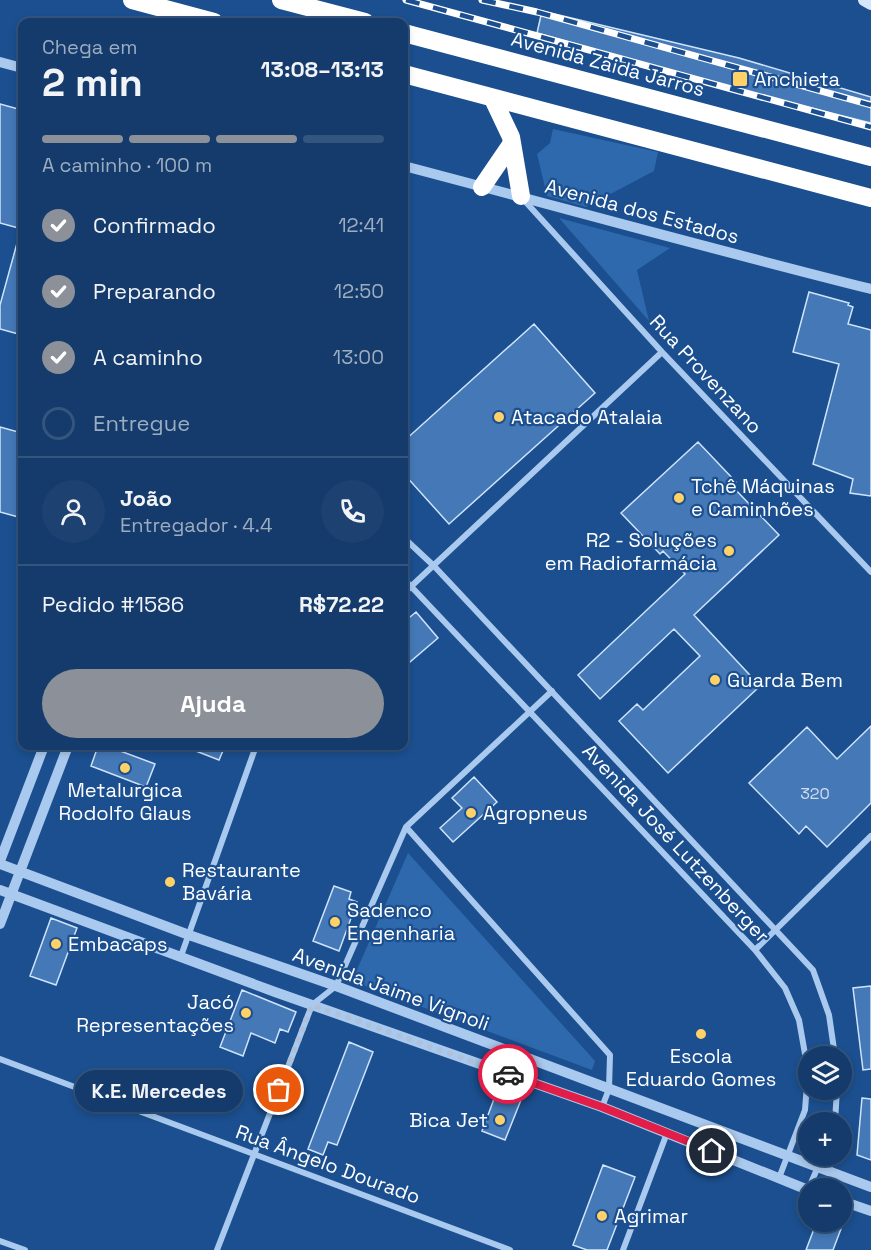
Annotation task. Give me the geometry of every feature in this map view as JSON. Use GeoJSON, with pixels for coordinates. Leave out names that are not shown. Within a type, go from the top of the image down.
{"type":"FeatureCollection","features":[{"type":"Feature","properties":{"kind":"highway"},"geometry":{"type":"LineString","coordinates":[[132,0],[199,18]]}},
{"type":"Feature","properties":{"kind":"highway"},"geometry":{"type":"LineString","coordinates":[[281,0],[350,18]]}},
{"type":"Feature","properties":{"kind":"highway","name":"Avenida Zaida Jarros"},"geometry":{"type":"LineString","coordinates":[[408,34],[871,157]]}},
{"type":"Feature","properties":{"kind":"highway"},"geometry":{"type":"LineString","coordinates":[[408,75],[871,198]]}},
{"type":"Feature","properties":{"kind":"highway"},"geometry":{"type":"LineString","coordinates":[[493,99],[512,143],[521,196]]}},
{"type":"Feature","properties":{"kind":"highway"},"geometry":{"type":"LineString","coordinates":[[482,186],[512,143]]}},
{"type":"Feature","properties":{"kind":"main road"},"geometry":{"type":"LineString","coordinates":[[864,0],[871,4]]}},
{"type":"Feature","properties":{"kind":"street"},"geometry":{"type":"LineString","coordinates":[[0,63],[18,67]]}},
{"type":"Feature","properties":{"kind":"street","name":"Avenida dos Estados"},"geometry":{"type":"LineString","coordinates":[[408,167],[871,289]]}},
{"type":"Feature","properties":{"kind":"street","name":"Rua Provenzano"},"geometry":{"type":"LineString","coordinates":[[521,196],[662,352],[871,572]]}},
{"type":"Feature","properties":{"kind":"street"},"geometry":{"type":"LineString","coordinates":[[408,589],[662,352]]}},
{"type":"Feature","properties":{"kind":"street","name":"Avenida José Lutzenberger"},"geometry":{"type":"LineString","coordinates":[[408,542],[434,566],[813,970],[829,1014],[834,1046]]}},
{"type":"Feature","properties":{"kind":"street","name":"Avenida José Lutzenberger"},"geometry":{"type":"LineString","coordinates":[[408,583],[755,950],[785,988],[799,1020],[808,1071],[805,1110],[778,1178]]}},
{"type":"Feature","properties":{"kind":"street"},"geometry":{"type":"LineString","coordinates":[[217,1250],[312,1005],[336,986],[406,827],[552,691]]}},
{"type":"Feature","properties":{"kind":"street"},"geometry":{"type":"LineString","coordinates":[[0,862],[42,750]]}},
{"type":"Feature","properties":{"kind":"street"},"geometry":{"type":"LineString","coordinates":[[0,924],[66,750]]}},
{"type":"Feature","properties":{"kind":"street"},"geometry":{"type":"LineString","coordinates":[[181,956],[255,750]]}},
{"type":"Feature","properties":{"kind":"street"},"geometry":{"type":"LineString","coordinates":[[406,827],[610,1055],[609,1089],[602,1107]]}},
{"type":"Feature","properties":{"kind":"street"},"geometry":{"type":"LineString","coordinates":[[755,950],[871,836]]}},
{"type":"Feature","properties":{"kind":"street","name":"Avenida Jaime Vignoli"},"geometry":{"type":"LineString","coordinates":[[0,862],[189,935],[336,986],[817,1168],[871,1186]]}},
{"type":"Feature","properties":{"kind":"street","name":"Avenida Jaime Vignoli"},"geometry":{"type":"LineString","coordinates":[[0,890],[312,1005],[602,1107],[798,1186]]}},
{"type":"Feature","properties":{"kind":"street","name":"Rua Ângelo Dourado"},"geometry":{"type":"LineString","coordinates":[[0,1059],[510,1250]]}},
{"type":"Feature","properties":{"kind":"street"},"geometry":{"type":"LineString","coordinates":[[623,1250],[667,1133]]}},
{"type":"Feature","properties":{"kind":"street"},"geometry":{"type":"LineString","coordinates":[[813,1178],[817,1168]]}},
{"type":"Feature","properties":{"kind":"street"},"geometry":{"type":"LineString","coordinates":[[852,1204],[871,1211]]}},
{"type":"Feature","properties":{"kind":"street"},"geometry":{"type":"LineString","coordinates":[[0,1241],[25,1250]]}},
{"type":"Feature","properties":{"kind":"shaded area"},"geometry":{"type":"Polygon","coordinates":[[[553,129],[658,152],[654,171],[586,207],[547,196],[537,154],[550,143],[553,129]]]}},
{"type":"Feature","properties":{"kind":"shaded area"},"geometry":{"type":"Polygon","coordinates":[[[559,218],[670,248],[637,270],[649,321],[559,218]]]}},
{"type":"Feature","properties":{"kind":"shaded area"},"geometry":{"type":"Polygon","coordinates":[[[408,853],[595,1061],[592,1070],[352,981],[408,853]]]}},
{"type":"Feature","properties":{"kind":"building"},"geometry":{"type":"Polygon","coordinates":[[[542,11],[739,58],[871,97],[871,123],[731,88],[537,33],[542,11]]]}},
{"type":"Feature","properties":{"kind":"building"},"geometry":{"type":"Polygon","coordinates":[[[0,104],[18,109],[18,228],[0,223],[0,104]]]}},
{"type":"Feature","properties":{"kind":"building"},"geometry":{"type":"Polygon","coordinates":[[[18,240],[18,334],[0,329],[0,305],[18,240]]]}},
{"type":"Feature","properties":{"kind":"building"},"geometry":{"type":"Polygon","coordinates":[[[809,292],[849,303],[848,305],[853,307],[848,324],[871,330],[871,496],[850,493],[853,479],[813,464],[839,364],[793,352],[809,292]]]}},
{"type":"Feature","properties":{"kind":"building","name":"Atacado Atalaia"},"geometry":{"type":"Polygon","coordinates":[[[534,324],[595,393],[449,524],[408,478],[408,437],[534,324]]]}},
{"type":"Feature","properties":{"kind":"building"},"geometry":{"type":"Polygon","coordinates":[[[0,427],[18,432],[18,517],[0,512],[0,427]]]}},
{"type":"Feature","properties":{"kind":"building"},"geometry":{"type":"Polygon","coordinates":[[[698,442],[736,482],[732,486],[779,535],[694,615],[760,686],[668,773],[619,721],[637,704],[643,710],[700,656],[674,629],[600,699],[578,675],[685,574],[663,551],[660,554],[621,513],[698,442]]]}},
{"type":"Feature","properties":{"kind":"building"},"geometry":{"type":"Polygon","coordinates":[[[416,612],[438,638],[408,664],[408,619],[416,612]]]}},
{"type":"Feature","properties":{"kind":"building"},"geometry":{"type":"Polygon","coordinates":[[[871,726],[871,803],[827,847],[806,826],[799,834],[749,783],[807,727],[837,759],[871,726]]]}},
{"type":"Feature","properties":{"kind":"building","name":"Metalurgica Rodolfo Glaus"},"geometry":{"type":"Polygon","coordinates":[[[97,750],[118,750],[155,764],[146,787],[91,766],[97,750]]]}},
{"type":"Feature","properties":{"kind":"building"},"geometry":{"type":"Polygon","coordinates":[[[193,750],[223,750],[219,760],[193,750]]]}},
{"type":"Feature","properties":{"kind":"building","name":"Agropneus"},"geometry":{"type":"Polygon","coordinates":[[[474,777],[497,802],[453,842],[440,828],[462,808],[452,798],[474,777]]]}},
{"type":"Feature","properties":{"kind":"building","name":"Sadenco Engenharia"},"geometry":{"type":"Polygon","coordinates":[[[334,886],[351,892],[349,899],[357,902],[339,951],[313,941],[334,886]]]}},
{"type":"Feature","properties":{"kind":"building","name":"Embacaps"},"geometry":{"type":"Polygon","coordinates":[[[51,918],[77,928],[56,985],[30,976],[51,918]]]}},
{"type":"Feature","properties":{"kind":"building"},"geometry":{"type":"Polygon","coordinates":[[[871,986],[871,1069],[863,1070],[853,988],[871,986]]]}},
{"type":"Feature","properties":{"kind":"building"},"geometry":{"type":"Polygon","coordinates":[[[242,990],[296,1012],[288,1032],[280,1029],[275,1043],[251,1033],[243,1056],[220,1047],[242,990]]]}},
{"type":"Feature","properties":{"kind":"building"},"geometry":{"type":"Polygon","coordinates":[[[349,1042],[373,1052],[337,1145],[328,1142],[323,1155],[308,1149],[349,1042]]]}},
{"type":"Feature","properties":{"kind":"building","name":"Bica Jet"},"geometry":{"type":"Polygon","coordinates":[[[497,1091],[521,1100],[505,1140],[482,1131],[497,1091]]]}},
{"type":"Feature","properties":{"kind":"building"},"geometry":{"type":"Polygon","coordinates":[[[862,1098],[871,1099],[871,1160],[857,1155],[862,1098]]]}},
{"type":"Feature","properties":{"kind":"building","name":"Agrimar"},"geometry":{"type":"Polygon","coordinates":[[[603,1165],[635,1177],[607,1250],[587,1250],[573,1245],[603,1165]]]}},
{"type":"Feature","properties":{"kind":"building"},"geometry":{"type":"Polygon","coordinates":[[[813,1232],[840,1232],[833,1250],[806,1250],[813,1232]]]}},
{"type":"Feature","properties":{"kind":"railway"},"geometry":{"type":"LineString","coordinates":[[406,0],[871,127]]}},
{"type":"Feature","properties":{"kind":"railway"},"geometry":{"type":"LineString","coordinates":[[482,0],[537,12],[871,105]]}},
{"type":"Feature","properties":{"kind":"way so far"},"geometry":{"type":"LineString","coordinates":[[279,1090],[312,1005],[508,1074]]}},
{"type":"Feature","properties":{"kind":"place","name":"Anchieta"},"geometry":{"type":"Point","coordinates":[740,79]}},
{"type":"Feature","properties":{"kind":"place","name":"Atacado Atalaia"},"geometry":{"type":"Point","coordinates":[499,417]}},
{"type":"Feature","properties":{"kind":"place","name":"Tchê Máquinas e Caminhões"},"geometry":{"type":"Point","coordinates":[679,498]}},
{"type":"Feature","properties":{"kind":"place","name":"R2 - Soluções em Radiofarmácia"},"geometry":{"type":"Point","coordinates":[729,551]}},
{"type":"Feature","properties":{"kind":"place","name":"Guarda Bem"},"geometry":{"type":"Point","coordinates":[715,680]}},
{"type":"Feature","properties":{"kind":"place","name":"Metalurgica Rodolfo Glaus"},"geometry":{"type":"Point","coordinates":[125,768]}},
{"type":"Feature","properties":{"kind":"place","name":"Agropneus"},"geometry":{"type":"Point","coordinates":[471,813]}},
{"type":"Feature","properties":{"kind":"place","name":"Restaurante Bavária"},"geometry":{"type":"Point","coordinates":[170,882]}},
{"type":"Feature","properties":{"kind":"place","name":"Sadenco Engenharia"},"geometry":{"type":"Point","coordinates":[335,922]}},
{"type":"Feature","properties":{"kind":"place","name":"Embacaps"},"geometry":{"type":"Point","coordinates":[56,944]}},
{"type":"Feature","properties":{"kind":"place","name":"Jacó Representações"},"geometry":{"type":"Point","coordinates":[246,1013]}},
{"type":"Feature","properties":{"kind":"place","name":"Escola Eduardo Gomes"},"geometry":{"type":"Point","coordinates":[701,1034]}},
{"type":"Feature","properties":{"kind":"place","name":"K.E. Mercedes"},"geometry":{"type":"Point","coordinates":[279,1090]}},
{"type":"Feature","properties":{"kind":"place","name":"Bica Jet"},"geometry":{"type":"Point","coordinates":[500,1120]}},
{"type":"Feature","properties":{"kind":"place","name":"Agrimar"},"geometry":{"type":"Point","coordinates":[602,1216]}},
{"type":"Feature","properties":{"kind":"route"},"geometry":{"type":"LineString","coordinates":[[508,1074],[602,1107],[712,1151]]}}]}
